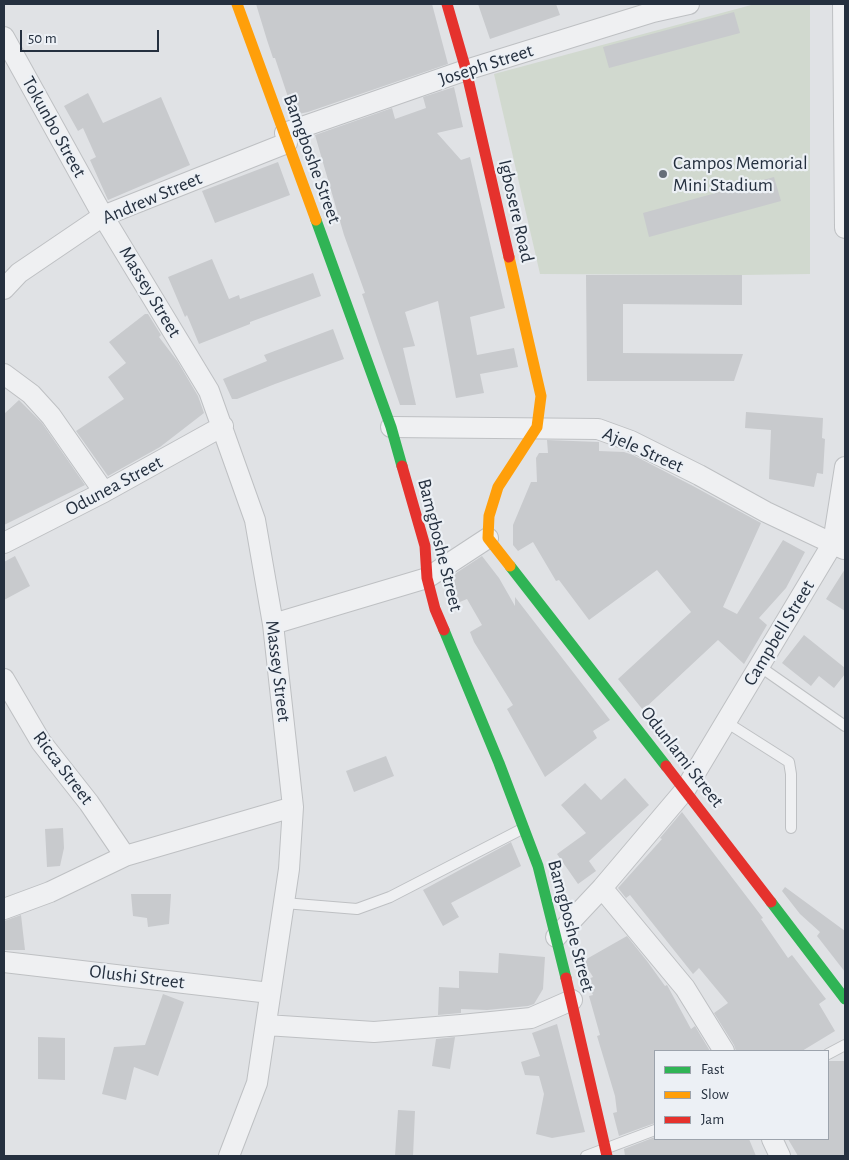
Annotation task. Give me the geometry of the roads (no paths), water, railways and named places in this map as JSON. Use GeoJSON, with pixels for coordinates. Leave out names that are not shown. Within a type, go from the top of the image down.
{"type":"FeatureCollection","features":[{"type":"Feature","properties":{"kind":"main road","name":"Bamgboshe Street"},"geometry":{"type":"LineString","coordinates":[[237,4],[391,427],[424,546],[427,578],[436,609],[499,763],[538,866],[572,1000],[606,1153]]}},
{"type":"Feature","properties":{"kind":"main road","name":"Igbosere Road"},"geometry":{"type":"LineString","coordinates":[[446,4],[466,70],[541,396],[537,427]]}},
{"type":"Feature","properties":{"kind":"main road"},"geometry":{"type":"LineString","coordinates":[[488,538],[489,516],[498,487],[537,427]]}},
{"type":"Feature","properties":{"kind":"main road","name":"Odunlami Street"},"geometry":{"type":"LineString","coordinates":[[488,538],[845,999]]}},
{"type":"Feature","properties":{"kind":"street","name":"Joseph Street"},"geometry":{"type":"LineString","coordinates":[[286,138],[466,70],[653,8],[689,4]]}},
{"type":"Feature","properties":{"kind":"street"},"geometry":{"type":"LineString","coordinates":[[843,4],[845,228]]}},
{"type":"Feature","properties":{"kind":"street","name":"Tokunbo Street"},"geometry":{"type":"LineString","coordinates":[[4,37],[103,216]]}},
{"type":"Feature","properties":{"kind":"street","name":"Andrew Street"},"geometry":{"type":"LineString","coordinates":[[4,290],[19,273],[103,216],[286,138]]}},
{"type":"Feature","properties":{"kind":"street","name":"Massey Street"},"geometry":{"type":"LineString","coordinates":[[103,216],[209,391],[255,520],[273,624],[293,808],[289,869],[257,1083],[229,1156]]}},
{"type":"Feature","properties":{"kind":"street"},"geometry":{"type":"LineString","coordinates":[[4,374],[30,394],[51,416],[104,492]]}},
{"type":"Feature","properties":{"kind":"street","name":"Odunea Street"},"geometry":{"type":"LineString","coordinates":[[4,543],[104,492],[223,426]]}},
{"type":"Feature","properties":{"kind":"street","name":"Ajele Street"},"geometry":{"type":"LineString","coordinates":[[391,427],[598,429],[631,441],[699,475],[766,512],[839,546]]}},
{"type":"Feature","properties":{"kind":"street","name":"Campbell Street"},"geometry":{"type":"LineString","coordinates":[[556,937],[602,888],[685,790],[759,666],[839,546],[845,467]]}},
{"type":"Feature","properties":{"kind":"street"},"geometry":{"type":"LineString","coordinates":[[273,624],[427,578],[488,538]]}},
{"type":"Feature","properties":{"kind":"street","name":"Ricca Street"},"geometry":{"type":"LineString","coordinates":[[5,685],[41,742],[89,803],[125,856]]}},
{"type":"Feature","properties":{"kind":"street"},"geometry":{"type":"LineString","coordinates":[[4,909],[50,892],[125,856],[293,808]]}},
{"type":"Feature","properties":{"kind":"street"},"geometry":{"type":"LineString","coordinates":[[602,888],[685,988],[723,1050]]}},
{"type":"Feature","properties":{"kind":"street","name":"Olushi Street"},"geometry":{"type":"LineString","coordinates":[[4,962],[270,993]]}},
{"type":"Feature","properties":{"kind":"street"},"geometry":{"type":"LineString","coordinates":[[266,1024],[374,1032],[530,1018],[572,1000]]}},
{"type":"Feature","properties":{"kind":"street"},"geometry":{"type":"LineString","coordinates":[[772,1140],[780,1156]]}},
{"type":"Feature","properties":{"kind":"lane"},"geometry":{"type":"LineString","coordinates":[[759,666],[845,726]]}},
{"type":"Feature","properties":{"kind":"lane"},"geometry":{"type":"LineString","coordinates":[[726,722],[789,762],[791,774],[791,828]]}},
{"type":"Feature","properties":{"kind":"lane"},"geometry":{"type":"LineString","coordinates":[[284,903],[356,909],[390,896],[524,828]]}},
{"type":"Feature","properties":{"kind":"lane"},"geometry":{"type":"LineString","coordinates":[[829,1053],[845,1045]]}},
{"type":"Feature","properties":{"kind":"lane"},"geometry":{"type":"LineString","coordinates":[[586,1156],[606,1153],[654,1130]]}},
{"type":"Feature","properties":{"kind":"place","name":"Campos Memorial Mini Stadium"},"geometry":{"type":"Point","coordinates":[663,174]}}]}
